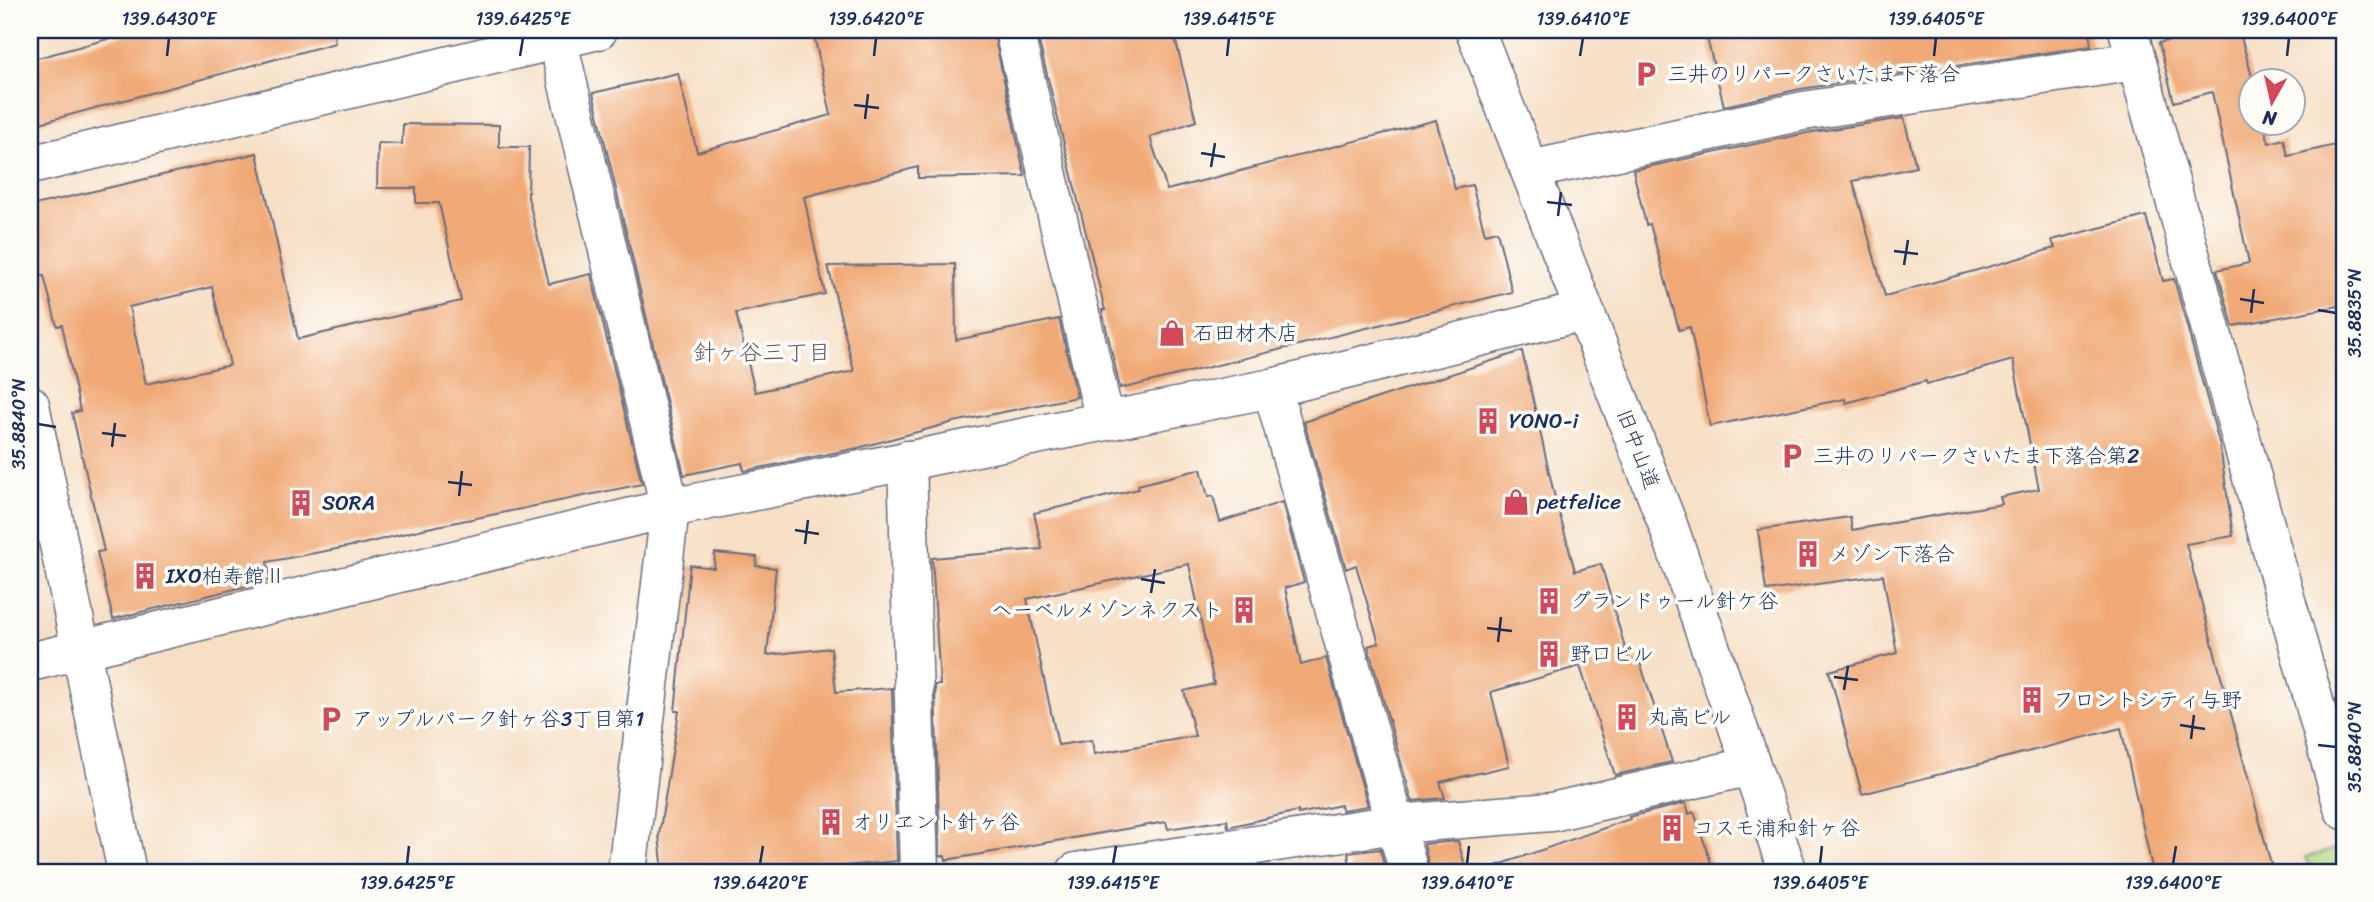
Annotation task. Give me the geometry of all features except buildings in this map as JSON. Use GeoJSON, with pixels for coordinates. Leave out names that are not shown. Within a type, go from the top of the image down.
{"type":"FeatureCollection","features":[{"type":"Feature","properties":{"kind":"street"},"geometry":{"type":"LineString","coordinates":[[30,165],[557,35],[598,30]]}},
{"type":"Feature","properties":{"kind":"street"},"geometry":{"type":"LineString","coordinates":[[1014,30],[1105,421]]}},
{"type":"Feature","properties":{"kind":"street","name":"旧中山道"},"geometry":{"type":"LineString","coordinates":[[1475,30],[1668,526],[1788,872]]}},
{"type":"Feature","properties":{"kind":"street"},"geometry":{"type":"LineString","coordinates":[[557,35],[670,508],[627,872]]}},
{"type":"Feature","properties":{"kind":"street"},"geometry":{"type":"LineString","coordinates":[[1530,170],[2132,45],[2344,810]]}},
{"type":"Feature","properties":{"kind":"street"},"geometry":{"type":"LineString","coordinates":[[30,662],[670,508],[1272,388],[1584,311]]}},
{"type":"Feature","properties":{"kind":"street"},"geometry":{"type":"LineString","coordinates":[[1272,388],[1409,872]]}},
{"type":"Feature","properties":{"kind":"street"},"geometry":{"type":"LineString","coordinates":[[30,405],[127,872]]}},
{"type":"Feature","properties":{"kind":"street"},"geometry":{"type":"LineString","coordinates":[[906,460],[919,872]]}},
{"type":"Feature","properties":{"kind":"street"},"geometry":{"type":"LineString","coordinates":[[1076,872],[1396,824],[1552,812],[1751,766]]}},
{"type":"Feature","properties":{"kind":"green space"},"geometry":{"type":"Polygon","coordinates":[[[2336,849],[2343,872],[2303,872],[2311,870],[2306,857],[2336,849]]]}},
{"type":"Feature","properties":{"kind":"place","name":"三井のリパークさいたま下落合"},"geometry":{"type":"Point","coordinates":[1646,74]}},
{"type":"Feature","properties":{"kind":"place","name":"石田材木店"},"geometry":{"type":"Point","coordinates":[1172,333]}},
{"type":"Feature","properties":{"kind":"place","name":"YONO-i"},"geometry":{"type":"Point","coordinates":[1488,421]}},
{"type":"Feature","properties":{"kind":"place","name":"三井のリパークさいたま下落合第2"},"geometry":{"type":"Point","coordinates":[1792,456]}},
{"type":"Feature","properties":{"kind":"place","name":"petfelice"},"geometry":{"type":"Point","coordinates":[1516,502]}},
{"type":"Feature","properties":{"kind":"place","name":"SORA"},"geometry":{"type":"Point","coordinates":[301,503]}},
{"type":"Feature","properties":{"kind":"place","name":"メゾン下落合"},"geometry":{"type":"Point","coordinates":[1808,554]}},
{"type":"Feature","properties":{"kind":"place","name":"IXO柏寿館Ⅱ"},"geometry":{"type":"Point","coordinates":[145,576]}},
{"type":"Feature","properties":{"kind":"place","name":"グランドゥール針ケ谷"},"geometry":{"type":"Point","coordinates":[1549,601]}},
{"type":"Feature","properties":{"kind":"place","name":"ヘーベルメゾンネクスト"},"geometry":{"type":"Point","coordinates":[1244,610]}},
{"type":"Feature","properties":{"kind":"place","name":"野口ビル"},"geometry":{"type":"Point","coordinates":[1549,654]}},
{"type":"Feature","properties":{"kind":"place","name":"フロントシティ与野"},"geometry":{"type":"Point","coordinates":[2032,700]}},
{"type":"Feature","properties":{"kind":"place","name":"丸高ビル"},"geometry":{"type":"Point","coordinates":[1627,717]}},
{"type":"Feature","properties":{"kind":"place","name":"アップルパーク針ヶ谷3丁目第1"},"geometry":{"type":"Point","coordinates":[331,719]}},
{"type":"Feature","properties":{"kind":"place","name":"オリヱント針ヶ谷"},"geometry":{"type":"Point","coordinates":[831,822]}},
{"type":"Feature","properties":{"kind":"place","name":"コスモ浦和針ヶ谷"},"geometry":{"type":"Point","coordinates":[1672,828]}},
{"type":"Feature","properties":{"kind":"district","name":"針ヶ谷三丁目"},"geometry":{"type":"Point","coordinates":[762,352]}}]}
